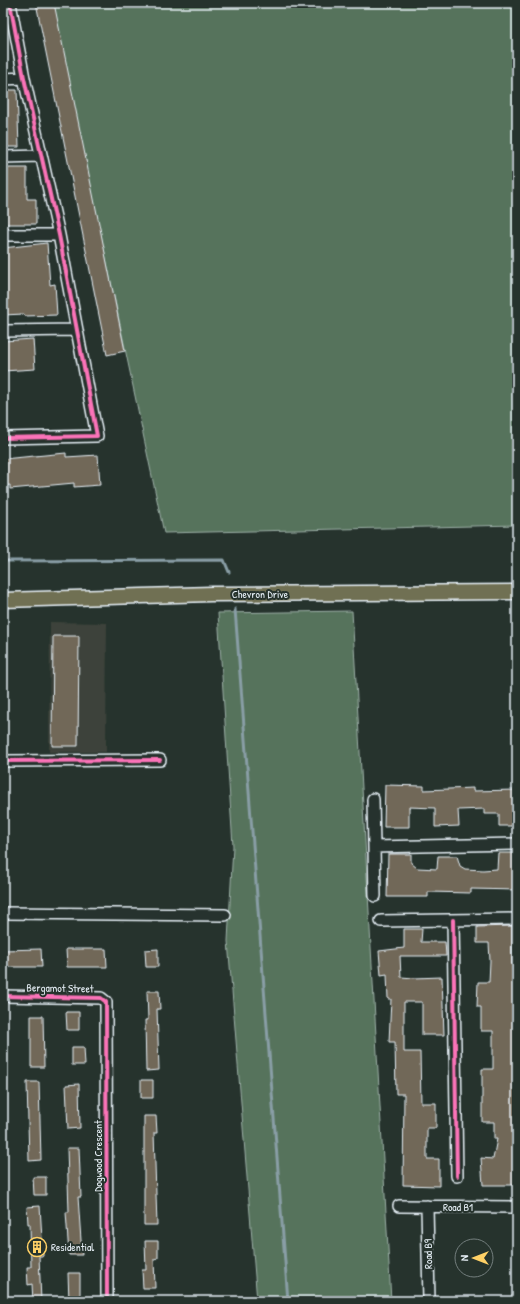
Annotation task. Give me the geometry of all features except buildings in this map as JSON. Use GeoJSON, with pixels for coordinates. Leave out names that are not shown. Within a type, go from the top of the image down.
{"type":"FeatureCollection","features":[{"type":"Feature","properties":{"kind":"main road","name":"Chevron Drive"},"geometry":{"type":"LineString","coordinates":[[3,600],[211,594],[517,592]]}},
{"type":"Feature","properties":{"kind":"street"},"geometry":{"type":"LineString","coordinates":[[3,438],[97,436],[59,235],[24,78],[10,3]]}},
{"type":"Feature","properties":{"kind":"street"},"geometry":{"type":"LineString","coordinates":[[3,79],[24,78]]}},
{"type":"Feature","properties":{"kind":"street"},"geometry":{"type":"LineString","coordinates":[[3,157],[41,156]]}},
{"type":"Feature","properties":{"kind":"street"},"geometry":{"type":"LineString","coordinates":[[3,236],[59,235]]}},
{"type":"Feature","properties":{"kind":"street"},"geometry":{"type":"LineString","coordinates":[[3,331],[76,330]]}},
{"type":"Feature","properties":{"kind":"street"},"geometry":{"type":"LineString","coordinates":[[3,761],[160,760]]}},
{"type":"Feature","properties":{"kind":"street"},"geometry":{"type":"LineString","coordinates":[[373,799],[375,896]]}},
{"type":"Feature","properties":{"kind":"street"},"geometry":{"type":"LineString","coordinates":[[374,847],[517,844]]}},
{"type":"Feature","properties":{"kind":"street"},"geometry":{"type":"LineString","coordinates":[[3,913],[225,915]]}},
{"type":"Feature","properties":{"kind":"street"},"geometry":{"type":"LineString","coordinates":[[381,921],[517,919]]}},
{"type":"Feature","properties":{"kind":"street"},"geometry":{"type":"LineString","coordinates":[[453,920],[457,1176]]}},
{"type":"Feature","properties":{"kind":"street","name":"Bergamot Street"},"geometry":{"type":"LineString","coordinates":[[3,996],[101,998],[106,1002],[108,1011]]}},
{"type":"Feature","properties":{"kind":"street","name":"Dogwood Crescent"},"geometry":{"type":"LineString","coordinates":[[107,1301],[108,1011]]}},
{"type":"Feature","properties":{"kind":"street","name":"Road B1"},"geometry":{"type":"LineString","coordinates":[[399,1206],[517,1207]]}},
{"type":"Feature","properties":{"kind":"street","name":"Road B9"},"geometry":{"type":"LineString","coordinates":[[428,1206],[429,1301]]}},
{"type":"Feature","properties":{"kind":"shaded area"},"geometry":{"type":"Polygon","coordinates":[[[50,622],[107,623],[106,752],[49,752],[50,622]]]}},
{"type":"Feature","properties":{"kind":"green space"},"geometry":{"type":"Polygon","coordinates":[[[52,3],[517,3],[517,525],[164,533],[52,3]]]}},
{"type":"Feature","properties":{"kind":"green space"},"geometry":{"type":"Polygon","coordinates":[[[352,611],[391,1301],[257,1301],[228,941],[233,846],[218,613],[352,611]]]}},
{"type":"Feature","properties":{"kind":"waterway"},"geometry":{"type":"LineString","coordinates":[[3,561],[224,560],[229,572]]}},
{"type":"Feature","properties":{"kind":"waterway"},"geometry":{"type":"LineString","coordinates":[[235,609],[288,1301]]}},
{"type":"Feature","properties":{"kind":"cycle path"},"geometry":{"type":"LineString","coordinates":[[3,438],[97,436],[59,235],[24,78],[10,3]]}},
{"type":"Feature","properties":{"kind":"cycle path"},"geometry":{"type":"LineString","coordinates":[[3,761],[160,760]]}},
{"type":"Feature","properties":{"kind":"cycle path"},"geometry":{"type":"LineString","coordinates":[[453,920],[457,1176]]}},
{"type":"Feature","properties":{"kind":"cycle path"},"geometry":{"type":"LineString","coordinates":[[3,996],[101,998],[106,1002],[107,1301]]}},
{"type":"Feature","properties":{"kind":"place","name":"Residential"},"geometry":{"type":"Point","coordinates":[37,1247]}}]}
